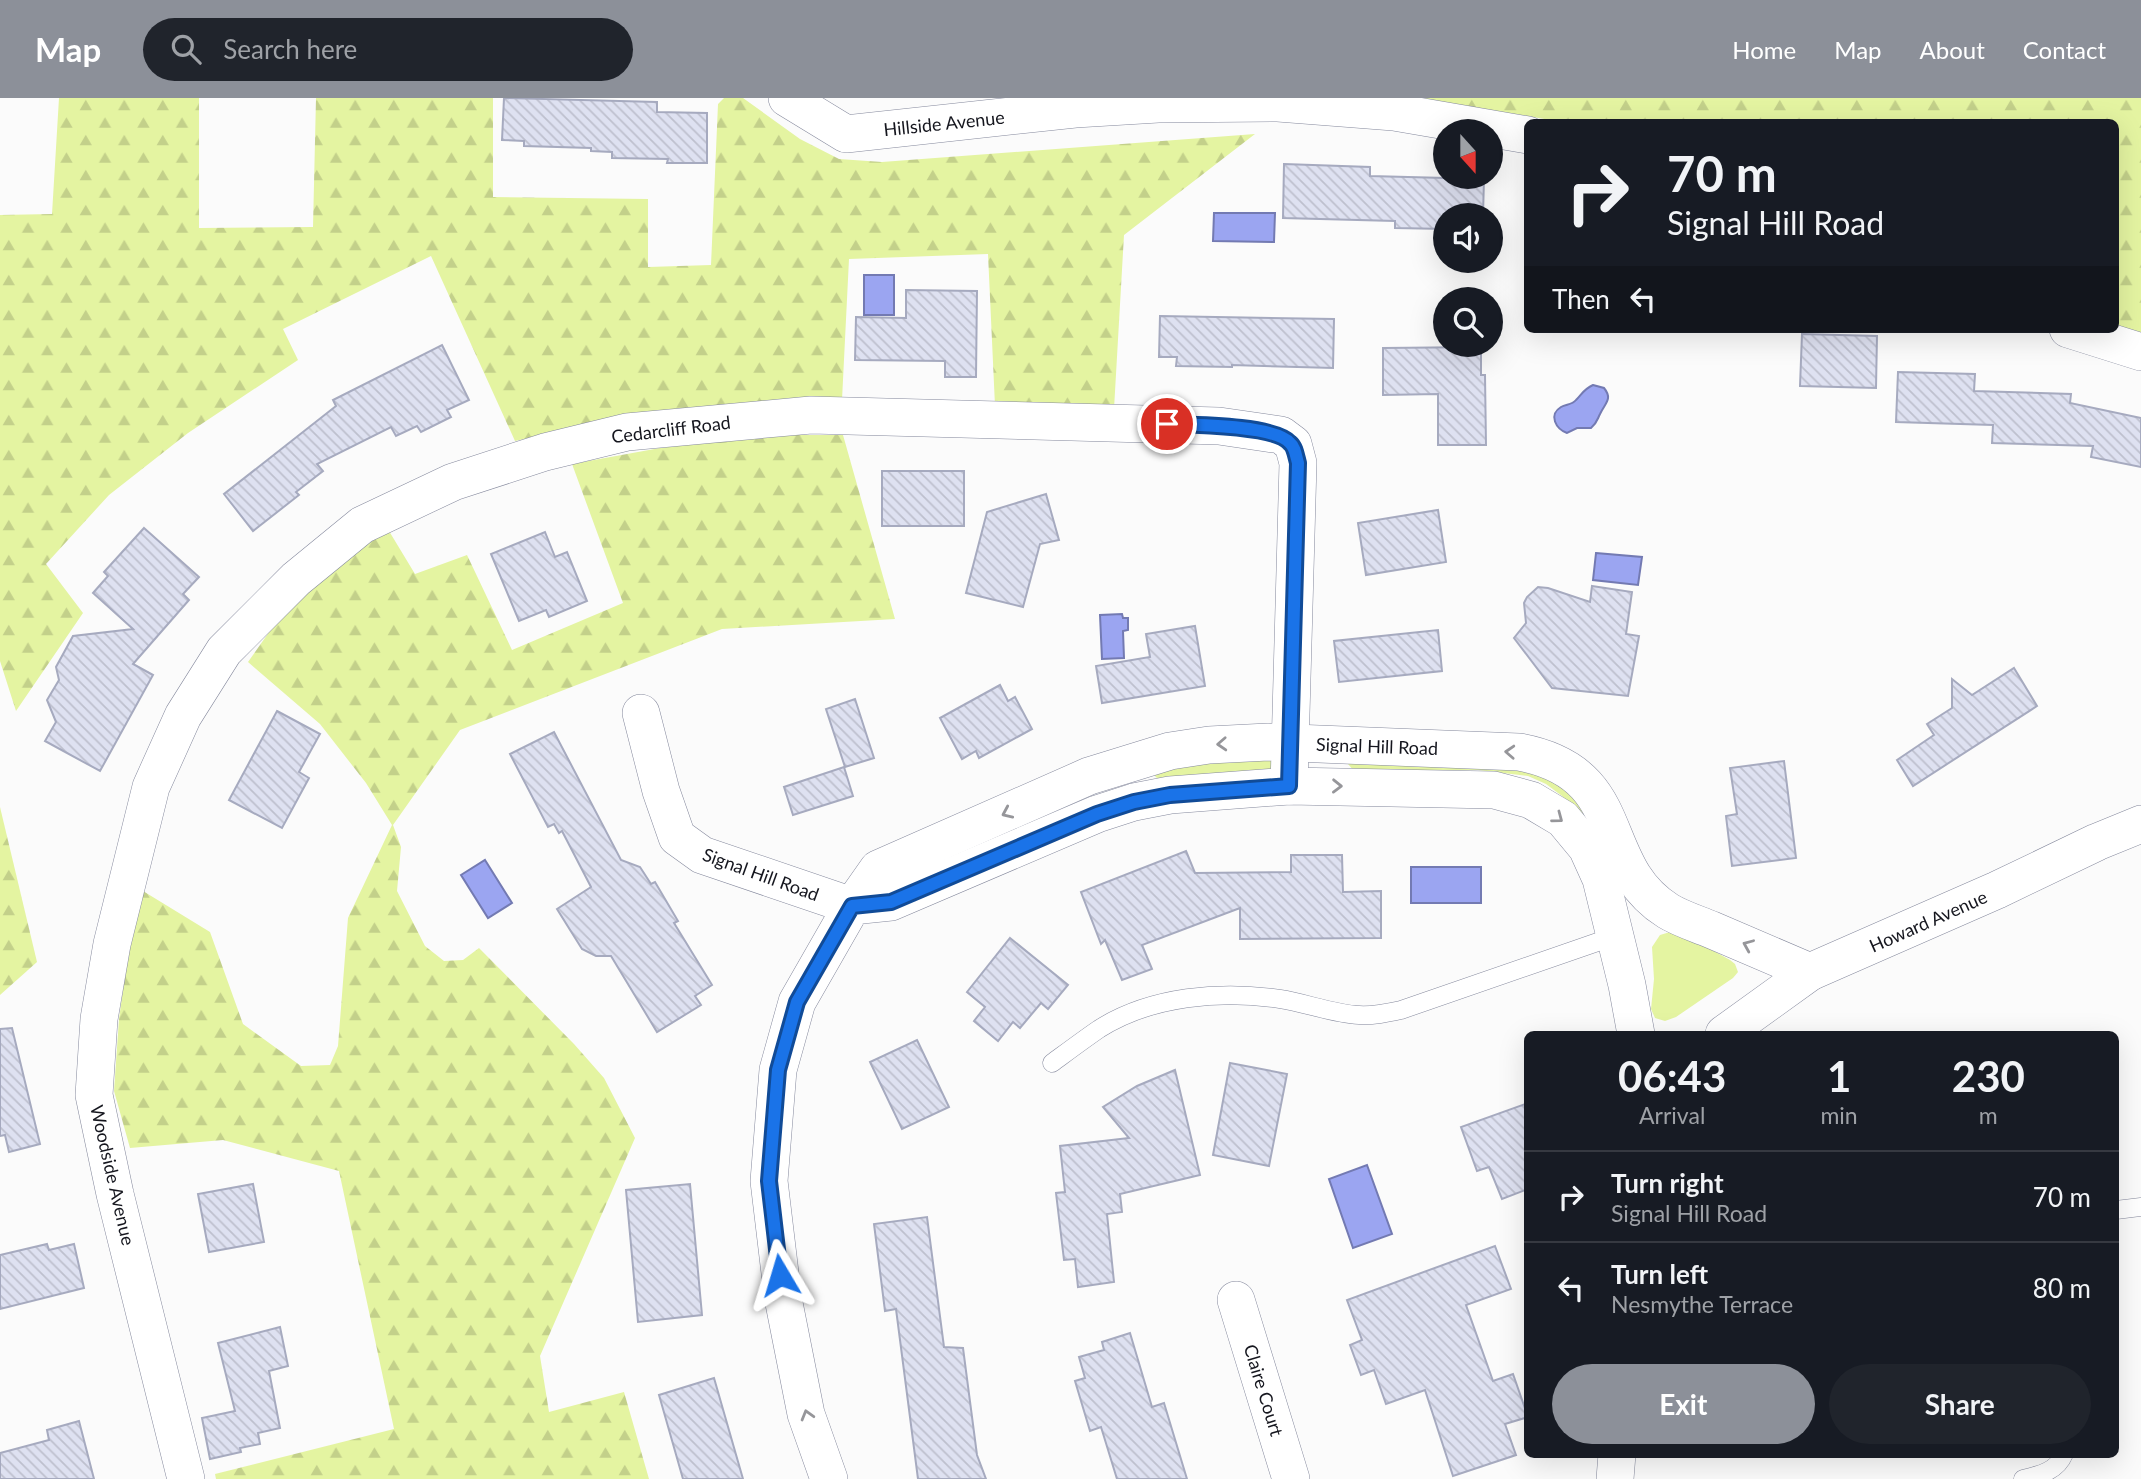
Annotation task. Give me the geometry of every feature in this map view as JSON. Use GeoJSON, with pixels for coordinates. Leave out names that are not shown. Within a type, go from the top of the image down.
{"type":"FeatureCollection","features":[{"type":"Feature","properties":{"kind":"street","name":"Hillside Avenue"},"geometry":{"type":"LineString","coordinates":[[787,98],[846,134],[1075,109],[1158,104],[1278,103],[1394,112],[1524,134]]}},
{"type":"Feature","properties":{"kind":"street"},"geometry":{"type":"LineString","coordinates":[[2081,333],[2141,352]]}},
{"type":"Feature","properties":{"kind":"street","name":"Cedarcliff Road"},"geometry":{"type":"LineString","coordinates":[[151,787],[183,716],[224,651],[296,579],[362,525],[453,482],[545,452],[628,432],[811,415],[1219,426],[1280,435],[1293,444],[1298,463],[1290,743]]}},
{"type":"Feature","properties":{"kind":"street","name":"Signal Hill Road"},"geometry":{"type":"LineString","coordinates":[[641,713],[661,791],[677,836],[702,855],[852,906],[891,902],[1097,814],[1127,804],[1170,795],[1289,786],[1482,789],[1531,800],[1563,820],[1587,848],[1615,874],[1641,887],[1668,911],[1810,972]]}},
{"type":"Feature","properties":{"kind":"street"},"geometry":{"type":"LineString","coordinates":[[1289,786],[1290,743]]}},
{"type":"Feature","properties":{"kind":"street","name":"Signal Hill Road"},"geometry":{"type":"LineString","coordinates":[[829,1479],[806,1414],[783,1298],[769,1181],[778,1070],[797,1002],[852,906],[878,869],[1089,776],[1116,767],[1170,751],[1209,745],[1290,743],[1519,752],[1542,756],[1564,766],[1587,785],[1605,812],[1615,874]]}},
{"type":"Feature","properties":{"kind":"street"},"geometry":{"type":"LineString","coordinates":[[1116,767],[1127,804]]}},
{"type":"Feature","properties":{"kind":"street","name":"Woodside Avenue"},"geometry":{"type":"LineString","coordinates":[[151,787],[112,944],[99,1019],[94,1094],[115,1194],[186,1479]]}},
{"type":"Feature","properties":{"kind":"street","name":"Howard Avenue"},"geometry":{"type":"LineString","coordinates":[[1728,1031],[1810,972],[2141,824]]}},
{"type":"Feature","properties":{"kind":"street"},"geometry":{"type":"LineString","coordinates":[[1615,874],[1615,936],[1628,985],[1636,1031]]}},
{"type":"Feature","properties":{"kind":"street","name":"Claire Court"},"geometry":{"type":"LineString","coordinates":[[1236,1300],[1292,1479]]}},
{"type":"Feature","properties":{"kind":"street"},"geometry":{"type":"LineString","coordinates":[[1615,1479],[1617,1458]]}},
{"type":"Feature","properties":{"kind":"lane"},"geometry":{"type":"LineString","coordinates":[[1052,1063],[1101,1028],[1141,1009],[1184,999],[1231,996],[1278,999],[1357,1015],[1377,1015],[1401,1010],[1615,936]]}},
{"type":"Feature","properties":{"kind":"lane"},"geometry":{"type":"LineString","coordinates":[[2119,1210],[2141,1207]]}},
{"type":"Feature","properties":{"kind":"lane"},"geometry":{"type":"LineString","coordinates":[[2023,1479],[2048,1471],[2058,1465],[2062,1458]]}},
{"type":"Feature","properties":{"kind":"green space"},"geometry":{"type":"Polygon","coordinates":[[[59,98],[199,98],[199,228],[313,227],[316,98],[493,98],[493,197],[648,199],[648,267],[711,265],[718,104],[724,98],[743,98],[800,139],[839,159],[882,162],[1255,134],[1124,235],[1114,409],[995,406],[988,254],[849,259],[842,400],[718,405],[633,415],[515,441],[431,256],[283,329],[298,360],[188,433],[109,495],[46,564],[83,613],[16,711],[0,661],[0,215],[52,214],[59,98]]]}},
{"type":"Feature","properties":{"kind":"green space"},"geometry":{"type":"Polygon","coordinates":[[[1359,98],[2141,98],[2141,333],[2119,328],[2119,119],[1545,119],[1410,101],[1359,98]]]}},
{"type":"Feature","properties":{"kind":"green space"},"geometry":{"type":"Polygon","coordinates":[[[769,435],[843,435],[895,619],[722,629],[460,730],[393,825],[401,847],[397,891],[425,946],[444,961],[463,960],[479,948],[604,1078],[635,1138],[540,1356],[549,1412],[624,1392],[649,1479],[216,1479],[215,1474],[394,1429],[339,1171],[223,1140],[130,1148],[114,1091],[119,1019],[128,953],[143,891],[210,932],[243,1024],[301,1066],[330,1065],[338,1046],[348,918],[392,825],[366,783],[320,724],[248,662],[279,618],[335,563],[389,531],[415,574],[467,555],[512,650],[623,603],[572,464],[660,448],[769,435]]]}},
{"type":"Feature","properties":{"kind":"green space"},"geometry":{"type":"Polygon","coordinates":[[[1277,757],[1271,771],[1158,779],[1151,772],[1152,767],[1277,757]]]}},
{"type":"Feature","properties":{"kind":"green space"},"geometry":{"type":"Polygon","coordinates":[[[1350,759],[1530,769],[1566,788],[1605,839],[1562,796],[1546,784],[1528,776],[1478,770],[1354,771],[1348,764],[1350,759]]]}},
{"type":"Feature","properties":{"kind":"green space"},"geometry":{"type":"Polygon","coordinates":[[[0,807],[37,962],[0,995],[0,807]]]}},
{"type":"Feature","properties":{"kind":"green space"},"geometry":{"type":"Polygon","coordinates":[[[1670,932],[1685,935],[1730,960],[1738,972],[1676,1017],[1665,1021],[1655,1018],[1651,1009],[1654,979],[1652,947],[1660,935],[1670,932]]]}},
{"type":"Feature","properties":{"kind":"water"},"geometry":{"type":"Polygon","coordinates":[[[1214,213],[1275,213],[1274,242],[1213,241],[1214,213]]]}},
{"type":"Feature","properties":{"kind":"water"},"geometry":{"type":"Polygon","coordinates":[[[864,275],[894,275],[894,315],[864,315],[864,275]]]}},
{"type":"Feature","properties":{"kind":"water"},"geometry":{"type":"Polygon","coordinates":[[[1593,385],[1604,388],[1608,395],[1596,423],[1591,428],[1577,428],[1567,433],[1563,431],[1555,422],[1557,410],[1574,402],[1593,385]]]}},
{"type":"Feature","properties":{"kind":"water"},"geometry":{"type":"Polygon","coordinates":[[[1596,553],[1642,557],[1638,585],[1593,580],[1596,553]]]}},
{"type":"Feature","properties":{"kind":"water"},"geometry":{"type":"Polygon","coordinates":[[[1122,614],[1123,618],[1128,618],[1128,630],[1123,631],[1124,658],[1102,659],[1100,615],[1122,614]]]}},
{"type":"Feature","properties":{"kind":"water"},"geometry":{"type":"Polygon","coordinates":[[[485,860],[512,903],[488,918],[461,875],[485,860]]]}},
{"type":"Feature","properties":{"kind":"water"},"geometry":{"type":"Polygon","coordinates":[[[1411,867],[1481,867],[1481,903],[1411,903],[1411,867]]]}},
{"type":"Feature","properties":{"kind":"water"},"geometry":{"type":"Polygon","coordinates":[[[1367,1165],[1392,1234],[1353,1248],[1329,1179],[1367,1165]]]}},
{"type":"Feature","properties":{"kind":"building"},"geometry":{"type":"Polygon","coordinates":[[[504,98],[657,102],[657,112],[707,113],[707,163],[667,163],[668,159],[612,158],[612,152],[591,151],[591,148],[524,146],[524,141],[502,140],[504,98]]]}},
{"type":"Feature","properties":{"kind":"building"},"geometry":{"type":"Polygon","coordinates":[[[1284,164],[1370,167],[1370,176],[1433,178],[1433,189],[1484,189],[1483,203],[1433,203],[1433,229],[1395,228],[1395,221],[1283,218],[1284,164]]]}},
{"type":"Feature","properties":{"kind":"building"},"geometry":{"type":"Polygon","coordinates":[[[906,290],[977,291],[976,377],[945,377],[945,361],[855,360],[856,317],[906,318],[906,290]]]}},
{"type":"Feature","properties":{"kind":"building"},"geometry":{"type":"Polygon","coordinates":[[[1160,316],[1334,319],[1333,368],[1176,366],[1177,357],[1159,357],[1160,316]]]}},
{"type":"Feature","properties":{"kind":"building"},"geometry":{"type":"Polygon","coordinates":[[[1802,334],[1877,336],[1876,388],[1800,386],[1802,334]]]}},
{"type":"Feature","properties":{"kind":"building"},"geometry":{"type":"Polygon","coordinates":[[[442,345],[469,400],[447,410],[451,417],[421,432],[417,426],[396,436],[391,427],[317,464],[323,471],[296,492],[299,495],[253,531],[224,494],[336,406],[333,400],[442,345]]]}},
{"type":"Feature","properties":{"kind":"building"},"geometry":{"type":"Polygon","coordinates":[[[1433,347],[1433,357],[1481,357],[1481,375],[1485,375],[1486,445],[1438,445],[1438,394],[1383,395],[1383,348],[1433,347]]]}},
{"type":"Feature","properties":{"kind":"building"},"geometry":{"type":"Polygon","coordinates":[[[1898,372],[1975,374],[1974,391],[2071,394],[2070,403],[2141,418],[2141,467],[2091,457],[2093,446],[1992,443],[1993,425],[1896,422],[1898,372]]]}},
{"type":"Feature","properties":{"kind":"building"},"geometry":{"type":"Polygon","coordinates":[[[882,471],[964,471],[964,526],[882,526],[882,471]]]}},
{"type":"Feature","properties":{"kind":"building"},"geometry":{"type":"Polygon","coordinates":[[[1046,494],[1059,540],[1040,544],[1023,607],[966,593],[987,512],[1046,494]]]}},
{"type":"Feature","properties":{"kind":"building"},"geometry":{"type":"Polygon","coordinates":[[[1438,510],[1446,562],[1366,575],[1358,523],[1438,510]]]}},
{"type":"Feature","properties":{"kind":"building"},"geometry":{"type":"Polygon","coordinates":[[[144,528],[199,577],[183,594],[189,600],[133,664],[153,675],[100,771],[45,741],[56,722],[47,700],[59,680],[56,667],[73,636],[133,629],[93,593],[108,576],[104,572],[144,528]]]}},
{"type":"Feature","properties":{"kind":"building"},"geometry":{"type":"Polygon","coordinates":[[[545,532],[555,557],[567,552],[587,601],[549,617],[546,610],[519,621],[491,554],[545,532]]]}},
{"type":"Feature","properties":{"kind":"building"},"geometry":{"type":"Polygon","coordinates":[[[1592,586],[1632,592],[1626,634],[1639,636],[1628,696],[1552,688],[1514,638],[1526,623],[1524,603],[1538,587],[1590,602],[1592,586]]]}},
{"type":"Feature","properties":{"kind":"building"},"geometry":{"type":"Polygon","coordinates":[[[1195,626],[1205,686],[1102,703],[1096,666],[1150,657],[1146,634],[1195,626]]]}},
{"type":"Feature","properties":{"kind":"building"},"geometry":{"type":"Polygon","coordinates":[[[1438,630],[1442,671],[1339,682],[1334,641],[1438,630]]]}},
{"type":"Feature","properties":{"kind":"building"},"geometry":{"type":"Polygon","coordinates":[[[2014,668],[2037,706],[1913,786],[1897,760],[1934,735],[1927,724],[1952,708],[1952,679],[1972,695],[2014,668]]]}},
{"type":"Feature","properties":{"kind":"building"},"geometry":{"type":"Polygon","coordinates":[[[1000,685],[1008,701],[1015,697],[1032,729],[979,758],[976,751],[962,759],[940,718],[1000,685]]]}},
{"type":"Feature","properties":{"kind":"building"},"geometry":{"type":"Polygon","coordinates":[[[855,699],[874,758],[845,767],[826,709],[855,699]]]}},
{"type":"Feature","properties":{"kind":"building"},"geometry":{"type":"Polygon","coordinates":[[[277,711],[320,734],[299,772],[309,778],[282,828],[229,800],[277,711]]]}},
{"type":"Feature","properties":{"kind":"building"},"geometry":{"type":"Polygon","coordinates":[[[554,732],[621,860],[640,867],[651,884],[655,882],[678,921],[674,923],[712,985],[695,996],[701,1005],[657,1032],[611,956],[596,956],[582,949],[557,909],[591,887],[562,831],[559,833],[554,824],[548,827],[510,754],[554,732]]]}},
{"type":"Feature","properties":{"kind":"building"},"geometry":{"type":"Polygon","coordinates":[[[1784,761],[1796,858],[1732,866],[1726,816],[1737,814],[1730,768],[1784,761]]]}},
{"type":"Feature","properties":{"kind":"building"},"geometry":{"type":"Polygon","coordinates":[[[844,767],[853,796],[793,815],[784,787],[844,767]]]}},
{"type":"Feature","properties":{"kind":"building"},"geometry":{"type":"Polygon","coordinates":[[[1186,851],[1195,873],[1291,872],[1291,855],[1342,855],[1343,892],[1381,891],[1381,938],[1240,939],[1240,908],[1142,945],[1152,969],[1122,980],[1105,940],[1101,944],[1081,892],[1186,851]]]}},
{"type":"Feature","properties":{"kind":"building"},"geometry":{"type":"Polygon","coordinates":[[[1010,938],[1068,985],[1048,1009],[1041,1003],[1020,1028],[1013,1022],[998,1041],[974,1021],[985,1007],[967,992],[1010,938]]]}},
{"type":"Feature","properties":{"kind":"building"},"geometry":{"type":"Polygon","coordinates":[[[12,1028],[40,1144],[9,1152],[5,1135],[0,1136],[0,1029],[12,1028]]]}},
{"type":"Feature","properties":{"kind":"building"},"geometry":{"type":"Polygon","coordinates":[[[917,1040],[949,1107],[902,1129],[870,1062],[917,1040]]]}},
{"type":"Feature","properties":{"kind":"building"},"geometry":{"type":"Polygon","coordinates":[[[1230,1063],[1287,1074],[1269,1166],[1213,1155],[1230,1063]]]}},
{"type":"Feature","properties":{"kind":"building"},"geometry":{"type":"Polygon","coordinates":[[[1175,1070],[1200,1175],[1120,1194],[1122,1212],[1107,1214],[1114,1282],[1078,1287],[1075,1259],[1064,1260],[1056,1193],[1065,1192],[1060,1146],[1129,1138],[1103,1107],[1137,1086],[1175,1070]]]}},
{"type":"Feature","properties":{"kind":"building"},"geometry":{"type":"Polygon","coordinates":[[[1524,1104],[1524,1191],[1502,1199],[1489,1167],[1477,1171],[1461,1127],[1524,1104]]]}},
{"type":"Feature","properties":{"kind":"building"},"geometry":{"type":"Polygon","coordinates":[[[253,1184],[264,1242],[209,1252],[198,1194],[253,1184]]]}},
{"type":"Feature","properties":{"kind":"building"},"geometry":{"type":"Polygon","coordinates":[[[690,1184],[702,1315],[638,1322],[626,1190],[690,1184]]]}},
{"type":"Feature","properties":{"kind":"building"},"geometry":{"type":"Polygon","coordinates":[[[927,1217],[944,1347],[963,1348],[977,1455],[986,1479],[918,1479],[896,1309],[885,1311],[874,1224],[927,1217]]]}},
{"type":"Feature","properties":{"kind":"building"},"geometry":{"type":"Polygon","coordinates":[[[47,1244],[49,1250],[74,1244],[84,1288],[0,1309],[0,1255],[47,1244]]]}},
{"type":"Feature","properties":{"kind":"building"},"geometry":{"type":"Polygon","coordinates":[[[1495,1246],[1511,1289],[1466,1305],[1493,1381],[1513,1374],[1524,1406],[1524,1418],[1505,1424],[1516,1455],[1453,1476],[1425,1390],[1386,1404],[1374,1370],[1361,1375],[1350,1345],[1362,1340],[1347,1300],[1495,1246]]]}},
{"type":"Feature","properties":{"kind":"building"},"geometry":{"type":"Polygon","coordinates":[[[280,1327],[288,1366],[269,1371],[280,1428],[258,1433],[260,1444],[240,1448],[241,1452],[210,1459],[202,1418],[235,1411],[218,1343],[280,1327]]]}},
{"type":"Feature","properties":{"kind":"building"},"geometry":{"type":"Polygon","coordinates":[[[1130,1333],[1152,1407],[1164,1403],[1187,1479],[1117,1479],[1101,1427],[1090,1431],[1075,1381],[1085,1378],[1079,1357],[1104,1350],[1102,1342],[1130,1333]]]}},
{"type":"Feature","properties":{"kind":"building"},"geometry":{"type":"Polygon","coordinates":[[[714,1378],[743,1479],[683,1479],[659,1395],[714,1378]]]}},
{"type":"Feature","properties":{"kind":"building"},"geometry":{"type":"Polygon","coordinates":[[[79,1421],[94,1479],[0,1479],[0,1453],[49,1440],[47,1430],[79,1421]]]}},
{"type":"Feature","properties":{"kind":"route"},"geometry":{"type":"LineString","coordinates":[[780,1275],[769,1181],[778,1070],[797,1002],[852,906],[891,902],[1097,814],[1134,802],[1170,795],[1289,786],[1298,463],[1293,444],[1280,435],[1219,426],[1167,424]]}}]}
